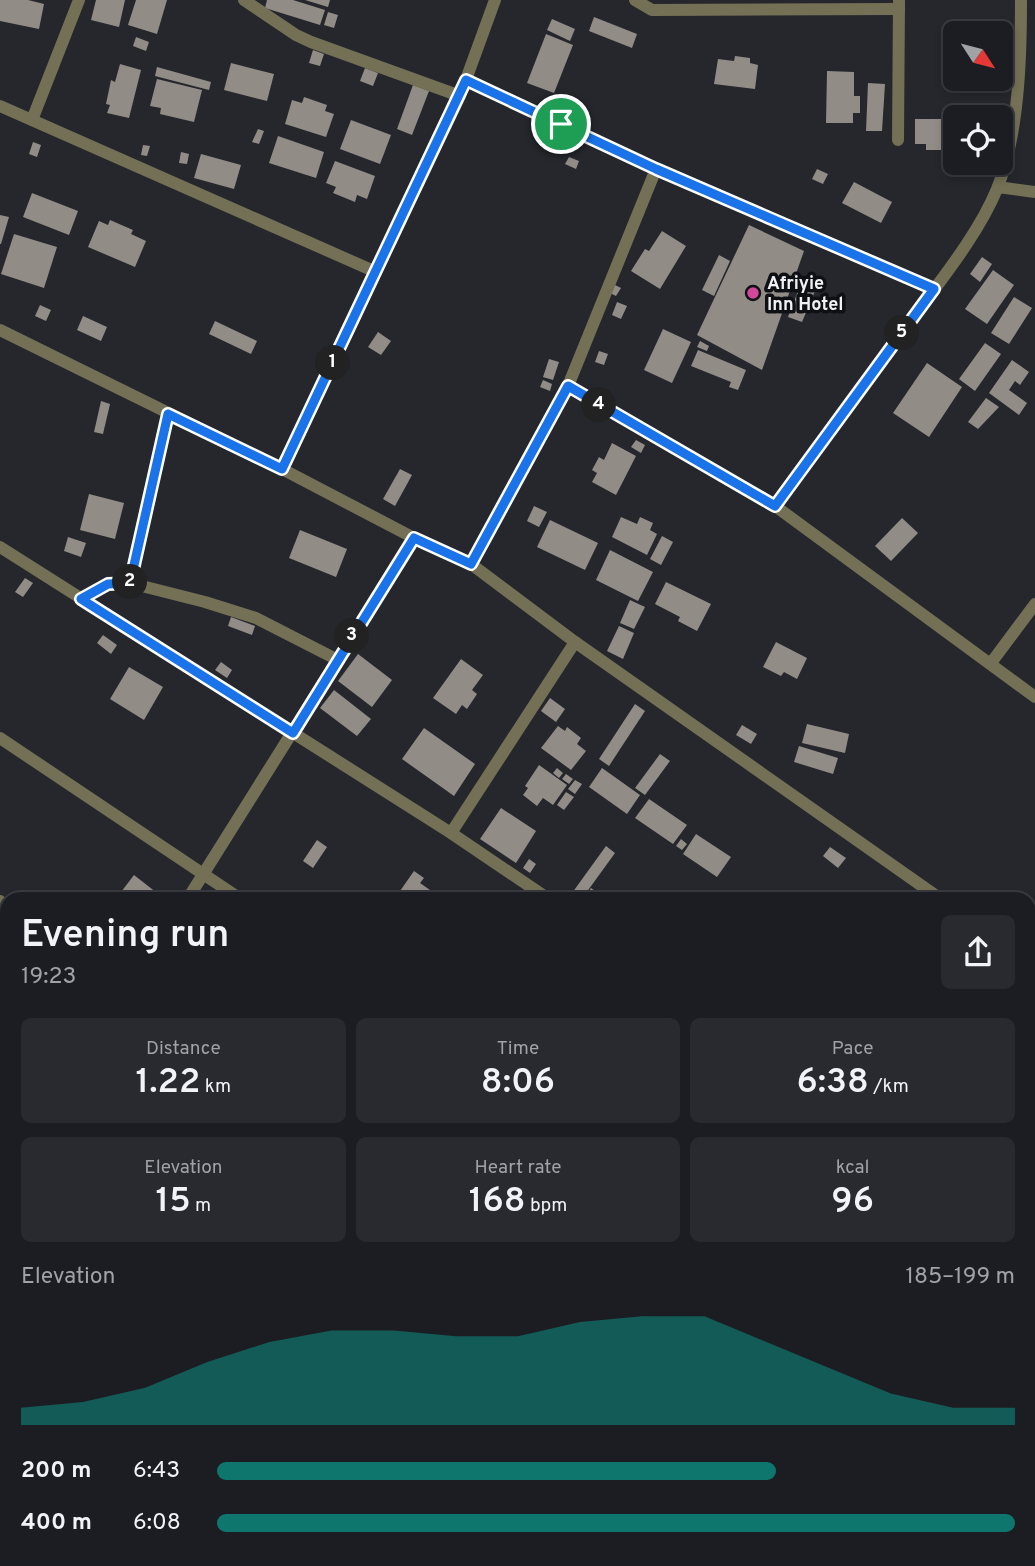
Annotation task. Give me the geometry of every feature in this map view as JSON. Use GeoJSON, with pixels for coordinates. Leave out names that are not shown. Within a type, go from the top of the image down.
{"type":"FeatureCollection","features":[{"type":"Feature","properties":{"kind":"street"},"geometry":{"type":"LineString","coordinates":[[32,120],[79,0]]}},
{"type":"Feature","properties":{"kind":"street"},"geometry":{"type":"LineString","coordinates":[[244,0],[311,42],[460,96]]}},
{"type":"Feature","properties":{"kind":"street"},"geometry":{"type":"LineString","coordinates":[[282,469],[460,96],[495,0]]}},
{"type":"Feature","properties":{"kind":"street"},"geometry":{"type":"LineString","coordinates":[[635,0],[652,10],[899,5],[898,140]]}},
{"type":"Feature","properties":{"kind":"street"},"geometry":{"type":"LineString","coordinates":[[775,506],[934,289],[984,216],[998,187],[1011,138],[1021,61],[1021,0]]}},
{"type":"Feature","properties":{"kind":"street"},"geometry":{"type":"LineString","coordinates":[[466,80],[656,169],[934,289]]}},
{"type":"Feature","properties":{"kind":"street"},"geometry":{"type":"LineString","coordinates":[[0,106],[376,272]]}},
{"type":"Feature","properties":{"kind":"street"},"geometry":{"type":"LineString","coordinates":[[471,564],[568,386],[656,169]]}},
{"type":"Feature","properties":{"kind":"street"},"geometry":{"type":"LineString","coordinates":[[998,187],[1035,192]]}},
{"type":"Feature","properties":{"kind":"street"},"geometry":{"type":"LineString","coordinates":[[0,330],[471,564],[575,642],[931,892]]}},
{"type":"Feature","properties":{"kind":"street"},"geometry":{"type":"LineString","coordinates":[[568,386],[775,506],[1035,696]]}},
{"type":"Feature","properties":{"kind":"street"},"geometry":{"type":"LineString","coordinates":[[130,583],[168,414]]}},
{"type":"Feature","properties":{"kind":"street"},"geometry":{"type":"LineString","coordinates":[[192,892],[414,538]]}},
{"type":"Feature","properties":{"kind":"street"},"geometry":{"type":"LineString","coordinates":[[0,548],[451,833],[538,892]]}},
{"type":"Feature","properties":{"kind":"street"},"geometry":{"type":"LineString","coordinates":[[81,599],[108,584],[130,583],[205,601],[256,618],[338,660]]}},
{"type":"Feature","properties":{"kind":"street"},"geometry":{"type":"LineString","coordinates":[[991,663],[1035,604]]}},
{"type":"Feature","properties":{"kind":"street"},"geometry":{"type":"LineString","coordinates":[[451,833],[575,642]]}},
{"type":"Feature","properties":{"kind":"street"},"geometry":{"type":"LineString","coordinates":[[0,738],[230,892]]}},
{"type":"Feature","properties":{"kind":"building"},"geometry":{"type":"Polygon","coordinates":[[[0,0],[28,0],[44,4],[39,29],[0,21],[0,0]]]}},
{"type":"Feature","properties":{"kind":"building"},"geometry":{"type":"Polygon","coordinates":[[[96,0],[125,0],[119,27],[91,20],[96,0]]]}},
{"type":"Feature","properties":{"kind":"building"},"geometry":{"type":"Polygon","coordinates":[[[136,0],[167,0],[157,34],[128,25],[136,0]]]}},
{"type":"Feature","properties":{"kind":"building"},"geometry":{"type":"Polygon","coordinates":[[[267,0],[293,0],[325,10],[320,25],[265,8],[267,0]]]}},
{"type":"Feature","properties":{"kind":"building"},"geometry":{"type":"Polygon","coordinates":[[[305,0],[330,0],[328,7],[305,0]]]}},
{"type":"Feature","properties":{"kind":"building"},"geometry":{"type":"Polygon","coordinates":[[[328,12],[338,15],[334,28],[324,25],[328,12]]]}},
{"type":"Feature","properties":{"kind":"building"},"geometry":{"type":"Polygon","coordinates":[[[594,17],[637,34],[632,48],[589,31],[594,17]]]}},
{"type":"Feature","properties":{"kind":"building"},"geometry":{"type":"Polygon","coordinates":[[[552,19],[575,29],[570,41],[547,30],[552,19]]]}},
{"type":"Feature","properties":{"kind":"building"},"geometry":{"type":"Polygon","coordinates":[[[546,34],[573,45],[554,93],[527,83],[546,34]]]}},
{"type":"Feature","properties":{"kind":"building"},"geometry":{"type":"Polygon","coordinates":[[[136,37],[149,42],[146,51],[133,46],[136,37]]]}},
{"type":"Feature","properties":{"kind":"building"},"geometry":{"type":"Polygon","coordinates":[[[313,50],[324,54],[320,66],[309,63],[313,50]]]}},
{"type":"Feature","properties":{"kind":"building"},"geometry":{"type":"Polygon","coordinates":[[[735,56],[750,58],[750,63],[758,65],[755,89],[714,84],[718,59],[734,61],[735,56]]]}},
{"type":"Feature","properties":{"kind":"building"},"geometry":{"type":"Polygon","coordinates":[[[231,63],[274,74],[267,101],[224,90],[231,63]]]}},
{"type":"Feature","properties":{"kind":"building"},"geometry":{"type":"Polygon","coordinates":[[[120,64],[141,70],[129,118],[107,113],[111,80],[115,82],[120,64]]]}},
{"type":"Feature","properties":{"kind":"building"},"geometry":{"type":"Polygon","coordinates":[[[157,67],[211,82],[209,90],[155,76],[157,67]]]}},
{"type":"Feature","properties":{"kind":"building"},"geometry":{"type":"Polygon","coordinates":[[[365,68],[378,73],[373,86],[360,81],[365,68]]]}},
{"type":"Feature","properties":{"kind":"building"},"geometry":{"type":"Polygon","coordinates":[[[827,71],[854,72],[854,96],[860,96],[860,113],[853,113],[853,123],[826,123],[827,71]]]}},
{"type":"Feature","properties":{"kind":"building"},"geometry":{"type":"Polygon","coordinates":[[[157,79],[202,90],[194,122],[160,114],[161,108],[150,106],[157,79]]]}},
{"type":"Feature","properties":{"kind":"building"},"geometry":{"type":"Polygon","coordinates":[[[868,83],[885,84],[882,131],[866,131],[868,83]]]}},
{"type":"Feature","properties":{"kind":"building"},"geometry":{"type":"Polygon","coordinates":[[[413,85],[429,91],[412,135],[397,129],[413,85]]]}},
{"type":"Feature","properties":{"kind":"building"},"geometry":{"type":"Polygon","coordinates":[[[304,97],[327,105],[325,111],[334,114],[326,137],[285,124],[292,100],[302,103],[304,97]]]}},
{"type":"Feature","properties":{"kind":"building"},"geometry":{"type":"Polygon","coordinates":[[[915,119],[943,119],[943,150],[926,150],[926,144],[915,144],[915,119]]]}},
{"type":"Feature","properties":{"kind":"building"},"geometry":{"type":"Polygon","coordinates":[[[351,120],[391,135],[380,164],[340,149],[351,120]]]}},
{"type":"Feature","properties":{"kind":"building"},"geometry":{"type":"Polygon","coordinates":[[[258,129],[264,131],[259,144],[252,142],[258,129]]]}},
{"type":"Feature","properties":{"kind":"building"},"geometry":{"type":"Polygon","coordinates":[[[278,136],[324,152],[316,178],[269,163],[278,136]]]}},
{"type":"Feature","properties":{"kind":"building"},"geometry":{"type":"Polygon","coordinates":[[[33,142],[41,145],[37,157],[29,154],[33,142]]]}},
{"type":"Feature","properties":{"kind":"building"},"geometry":{"type":"Polygon","coordinates":[[[143,145],[150,146],[147,156],[141,155],[143,145]]]}},
{"type":"Feature","properties":{"kind":"building"},"geometry":{"type":"Polygon","coordinates":[[[181,152],[189,154],[187,164],[179,163],[181,152]]]}},
{"type":"Feature","properties":{"kind":"building"},"geometry":{"type":"Polygon","coordinates":[[[201,154],[241,165],[234,189],[194,178],[201,154]]]}},
{"type":"Feature","properties":{"kind":"building"},"geometry":{"type":"Polygon","coordinates":[[[569,157],[579,161],[576,169],[565,164],[569,157]]]}},
{"type":"Feature","properties":{"kind":"building"},"geometry":{"type":"Polygon","coordinates":[[[335,161],[375,176],[367,199],[357,195],[355,202],[333,193],[336,187],[326,183],[335,161]]]}},
{"type":"Feature","properties":{"kind":"building"},"geometry":{"type":"Polygon","coordinates":[[[817,169],[828,174],[823,184],[812,179],[817,169]]]}},
{"type":"Feature","properties":{"kind":"building"},"geometry":{"type":"Polygon","coordinates":[[[854,182],[892,202],[881,223],[842,203],[854,182]]]}},
{"type":"Feature","properties":{"kind":"building"},"geometry":{"type":"Polygon","coordinates":[[[32,193],[78,211],[69,235],[23,217],[32,193]]]}},
{"type":"Feature","properties":{"kind":"building"},"geometry":{"type":"Polygon","coordinates":[[[0,215],[9,217],[1,244],[0,244],[0,215]]]}},
{"type":"Feature","properties":{"kind":"building"},"geometry":{"type":"Polygon","coordinates":[[[110,220],[133,230],[131,234],[146,241],[135,267],[88,247],[99,221],[108,225],[110,220]]]}},
{"type":"Feature","properties":{"kind":"building","name":"Afriyie Inn Hotel"},"geometry":{"type":"Polygon","coordinates":[[[749,225],[804,251],[762,370],[697,335],[749,225]]]}},
{"type":"Feature","properties":{"kind":"building"},"geometry":{"type":"Polygon","coordinates":[[[662,231],[686,246],[660,289],[631,271],[645,249],[649,251],[662,231]]]}},
{"type":"Feature","properties":{"kind":"building"},"geometry":{"type":"Polygon","coordinates":[[[14,234],[57,247],[44,288],[1,274],[14,234]]]}},
{"type":"Feature","properties":{"kind":"building"},"geometry":{"type":"Polygon","coordinates":[[[719,255],[730,261],[714,296],[702,290],[719,255]]]}},
{"type":"Feature","properties":{"kind":"building"},"geometry":{"type":"Polygon","coordinates":[[[982,257],[992,264],[980,282],[970,274],[982,257]]]}},
{"type":"Feature","properties":{"kind":"building"},"geometry":{"type":"Polygon","coordinates":[[[993,270],[1014,285],[987,324],[965,309],[993,270]]]}},
{"type":"Feature","properties":{"kind":"building"},"geometry":{"type":"Polygon","coordinates":[[[613,284],[621,288],[616,296],[608,292],[613,284]]]}},
{"type":"Feature","properties":{"kind":"building"},"geometry":{"type":"Polygon","coordinates":[[[800,286],[815,291],[802,322],[788,317],[800,286]]]}},
{"type":"Feature","properties":{"kind":"building"},"geometry":{"type":"Polygon","coordinates":[[[1014,297],[1032,308],[1009,344],[991,333],[1014,297]]]}},
{"type":"Feature","properties":{"kind":"building"},"geometry":{"type":"Polygon","coordinates":[[[617,302],[627,306],[621,319],[612,315],[617,302]]]}},
{"type":"Feature","properties":{"kind":"building"},"geometry":{"type":"Polygon","coordinates":[[[40,305],[51,310],[46,321],[35,316],[40,305]]]}},
{"type":"Feature","properties":{"kind":"building"},"geometry":{"type":"Polygon","coordinates":[[[83,316],[107,327],[101,341],[77,330],[83,316]]]}},
{"type":"Feature","properties":{"kind":"building"},"geometry":{"type":"Polygon","coordinates":[[[215,321],[257,341],[251,354],[209,334],[215,321]]]}},
{"type":"Feature","properties":{"kind":"building"},"geometry":{"type":"Polygon","coordinates":[[[663,329],[691,342],[672,383],[644,370],[663,329]]]}},
{"type":"Feature","properties":{"kind":"building"},"geometry":{"type":"Polygon","coordinates":[[[378,332],[391,341],[381,355],[368,347],[378,332]]]}},
{"type":"Feature","properties":{"kind":"building"},"geometry":{"type":"Polygon","coordinates":[[[700,341],[709,346],[707,351],[697,347],[700,341]]]}},
{"type":"Feature","properties":{"kind":"building"},"geometry":{"type":"Polygon","coordinates":[[[985,343],[1001,354],[975,391],[959,379],[985,343]]]}},
{"type":"Feature","properties":{"kind":"building"},"geometry":{"type":"Polygon","coordinates":[[[698,350],[746,370],[738,390],[729,387],[731,382],[691,366],[698,350]]]}},
{"type":"Feature","properties":{"kind":"building"},"geometry":{"type":"Polygon","coordinates":[[[599,351],[608,354],[604,365],[595,362],[599,351]]]}},
{"type":"Feature","properties":{"kind":"building"},"geometry":{"type":"Polygon","coordinates":[[[549,359],[559,362],[553,380],[543,377],[549,359]]]}},
{"type":"Feature","properties":{"kind":"building"},"geometry":{"type":"Polygon","coordinates":[[[1012,360],[1029,372],[1020,385],[1015,381],[1009,390],[1027,403],[1019,415],[989,393],[1012,360]]]}},
{"type":"Feature","properties":{"kind":"building"},"geometry":{"type":"Polygon","coordinates":[[[927,363],[962,387],[929,437],[893,413],[927,363]]]}},
{"type":"Feature","properties":{"kind":"building"},"geometry":{"type":"Polygon","coordinates":[[[543,380],[552,384],[550,391],[540,387],[543,380]]]}},
{"type":"Feature","properties":{"kind":"building"},"geometry":{"type":"Polygon","coordinates":[[[986,398],[999,407],[978,429],[968,422],[986,398]]]}},
{"type":"Feature","properties":{"kind":"building"},"geometry":{"type":"Polygon","coordinates":[[[101,401],[110,404],[103,434],[94,432],[101,401]]]}},
{"type":"Feature","properties":{"kind":"building"},"geometry":{"type":"Polygon","coordinates":[[[636,440],[645,445],[641,453],[631,447],[636,440]]]}},
{"type":"Feature","properties":{"kind":"building"},"geometry":{"type":"Polygon","coordinates":[[[612,443],[636,456],[616,495],[592,482],[597,473],[592,470],[599,457],[604,460],[612,443]]]}},
{"type":"Feature","properties":{"kind":"building"},"geometry":{"type":"Polygon","coordinates":[[[400,469],[412,475],[395,506],[383,499],[400,469]]]}},
{"type":"Feature","properties":{"kind":"building"},"geometry":{"type":"Polygon","coordinates":[[[89,494],[124,503],[115,539],[80,530],[89,494]]]}},
{"type":"Feature","properties":{"kind":"building"},"geometry":{"type":"Polygon","coordinates":[[[534,506],[547,512],[539,527],[527,521],[534,506]]]}},
{"type":"Feature","properties":{"kind":"building"},"geometry":{"type":"Polygon","coordinates":[[[621,517],[637,524],[640,517],[653,523],[650,530],[657,534],[647,555],[612,537],[621,517]]]}},
{"type":"Feature","properties":{"kind":"building"},"geometry":{"type":"Polygon","coordinates":[[[902,518],[918,533],[891,561],[875,546],[902,518]]]}},
{"type":"Feature","properties":{"kind":"building"},"geometry":{"type":"Polygon","coordinates":[[[550,520],[598,543],[585,570],[537,547],[550,520]]]}},
{"type":"Feature","properties":{"kind":"building"},"geometry":{"type":"Polygon","coordinates":[[[300,530],[347,549],[336,577],[289,558],[300,530]]]}},
{"type":"Feature","properties":{"kind":"building"},"geometry":{"type":"Polygon","coordinates":[[[662,536],[673,542],[661,565],[650,559],[662,536]]]}},
{"type":"Feature","properties":{"kind":"building"},"geometry":{"type":"Polygon","coordinates":[[[68,537],[86,543],[81,557],[64,551],[68,537]]]}},
{"type":"Feature","properties":{"kind":"building"},"geometry":{"type":"Polygon","coordinates":[[[610,550],[653,572],[638,601],[596,580],[610,550]]]}},
{"type":"Feature","properties":{"kind":"building"},"geometry":{"type":"Polygon","coordinates":[[[25,578],[33,583],[23,597],[15,592],[25,578]]]}},
{"type":"Feature","properties":{"kind":"building"},"geometry":{"type":"Polygon","coordinates":[[[666,582],[711,604],[697,631],[678,621],[680,617],[655,604],[666,582]]]}},
{"type":"Feature","properties":{"kind":"building"},"geometry":{"type":"Polygon","coordinates":[[[630,600],[645,607],[634,629],[620,623],[630,600]]]}},
{"type":"Feature","properties":{"kind":"building"},"geometry":{"type":"Polygon","coordinates":[[[231,617],[255,626],[252,635],[228,626],[231,617]]]}},
{"type":"Feature","properties":{"kind":"building"},"geometry":{"type":"Polygon","coordinates":[[[619,626],[634,633],[623,659],[607,651],[619,626]]]}},
{"type":"Feature","properties":{"kind":"building"},"geometry":{"type":"Polygon","coordinates":[[[103,635],[117,645],[111,654],[97,643],[103,635]]]}},
{"type":"Feature","properties":{"kind":"building"},"geometry":{"type":"Polygon","coordinates":[[[776,642],[807,658],[797,679],[784,672],[781,676],[763,667],[776,642]]]}},
{"type":"Feature","properties":{"kind":"building"},"geometry":{"type":"Polygon","coordinates":[[[358,654],[392,680],[372,707],[338,681],[358,654]]]}},
{"type":"Feature","properties":{"kind":"building"},"geometry":{"type":"Polygon","coordinates":[[[461,659],[483,675],[472,690],[477,694],[467,709],[462,705],[456,714],[433,698],[461,659]]]}},
{"type":"Feature","properties":{"kind":"building"},"geometry":{"type":"Polygon","coordinates":[[[221,662],[232,670],[227,678],[215,670],[221,662]]]}},
{"type":"Feature","properties":{"kind":"building"},"geometry":{"type":"Polygon","coordinates":[[[129,667],[163,687],[144,720],[110,699],[129,667]]]}},
{"type":"Feature","properties":{"kind":"building"},"geometry":{"type":"Polygon","coordinates":[[[334,690],[371,719],[357,736],[320,708],[334,690]]]}},
{"type":"Feature","properties":{"kind":"building"},"geometry":{"type":"Polygon","coordinates":[[[550,698],[565,709],[556,722],[541,711],[550,698]]]}},
{"type":"Feature","properties":{"kind":"building"},"geometry":{"type":"Polygon","coordinates":[[[635,704],[645,711],[609,766],[599,759],[635,704]]]}},
{"type":"Feature","properties":{"kind":"building"},"geometry":{"type":"Polygon","coordinates":[[[807,724],[849,734],[845,753],[802,743],[807,724]]]}},
{"type":"Feature","properties":{"kind":"building"},"geometry":{"type":"Polygon","coordinates":[[[742,725],[757,734],[751,744],[736,735],[742,725]]]}},
{"type":"Feature","properties":{"kind":"building"},"geometry":{"type":"Polygon","coordinates":[[[558,726],[565,731],[567,727],[581,738],[577,744],[586,751],[571,770],[541,748],[558,726]]]}},
{"type":"Feature","properties":{"kind":"building"},"geometry":{"type":"Polygon","coordinates":[[[424,728],[475,764],[454,796],[402,759],[424,728]]]}},
{"type":"Feature","properties":{"kind":"building"},"geometry":{"type":"Polygon","coordinates":[[[799,746],[838,758],[833,774],[794,762],[799,746]]]}},
{"type":"Feature","properties":{"kind":"building"},"geometry":{"type":"Polygon","coordinates":[[[660,754],[670,761],[645,795],[635,788],[660,754]]]}},
{"type":"Feature","properties":{"kind":"building"},"geometry":{"type":"Polygon","coordinates":[[[539,765],[567,785],[553,805],[543,798],[537,806],[523,795],[528,788],[525,786],[539,765]]]}},
{"type":"Feature","properties":{"kind":"building"},"geometry":{"type":"Polygon","coordinates":[[[557,768],[563,773],[559,778],[553,773],[557,768]]]}},
{"type":"Feature","properties":{"kind":"building"},"geometry":{"type":"Polygon","coordinates":[[[602,768],[640,795],[627,814],[589,787],[602,768]]]}},
{"type":"Feature","properties":{"kind":"building"},"geometry":{"type":"Polygon","coordinates":[[[566,774],[573,779],[569,784],[562,779],[566,774]]]}},
{"type":"Feature","properties":{"kind":"building"},"geometry":{"type":"Polygon","coordinates":[[[575,780],[582,784],[575,794],[568,789],[575,780]]]}},
{"type":"Feature","properties":{"kind":"building"},"geometry":{"type":"Polygon","coordinates":[[[566,792],[574,797],[564,810],[557,805],[566,792]]]}},
{"type":"Feature","properties":{"kind":"building"},"geometry":{"type":"Polygon","coordinates":[[[649,799],[687,825],[673,844],[635,818],[649,799]]]}},
{"type":"Feature","properties":{"kind":"building"},"geometry":{"type":"Polygon","coordinates":[[[501,808],[536,831],[516,863],[480,839],[501,808]]]}},
{"type":"Feature","properties":{"kind":"building"},"geometry":{"type":"Polygon","coordinates":[[[696,834],[731,857],[717,877],[683,854],[696,834]]]}},
{"type":"Feature","properties":{"kind":"building"},"geometry":{"type":"Polygon","coordinates":[[[681,839],[687,844],[682,850],[676,846],[681,839]]]}},
{"type":"Feature","properties":{"kind":"building"},"geometry":{"type":"Polygon","coordinates":[[[317,840],[327,847],[313,868],[303,861],[317,840]]]}},
{"type":"Feature","properties":{"kind":"building"},"geometry":{"type":"Polygon","coordinates":[[[606,846],[615,853],[587,892],[573,892],[606,846]]]}},
{"type":"Feature","properties":{"kind":"building"},"geometry":{"type":"Polygon","coordinates":[[[830,847],[846,858],[838,868],[823,856],[830,847]]]}},
{"type":"Feature","properties":{"kind":"building"},"geometry":{"type":"Polygon","coordinates":[[[529,859],[536,864],[530,873],[523,868],[529,859]]]}},
{"type":"Feature","properties":{"kind":"building"},"geometry":{"type":"Polygon","coordinates":[[[414,871],[424,878],[420,883],[433,892],[401,892],[414,871]]]}},
{"type":"Feature","properties":{"kind":"building"},"geometry":{"type":"Polygon","coordinates":[[[134,875],[156,892],[121,892],[134,875]]]}},
{"type":"Feature","properties":{"kind":"place","name":"Afriyie Inn Hotel"},"geometry":{"type":"Point","coordinates":[753,293]}},
{"type":"Feature","properties":{"kind":"route"},"geometry":{"type":"LineString","coordinates":[[466,80],[561,124],[656,169],[934,289],[775,506],[568,386],[471,564],[414,538],[293,733],[81,599],[108,584],[130,583],[168,414],[282,469],[466,80]]}}]}
